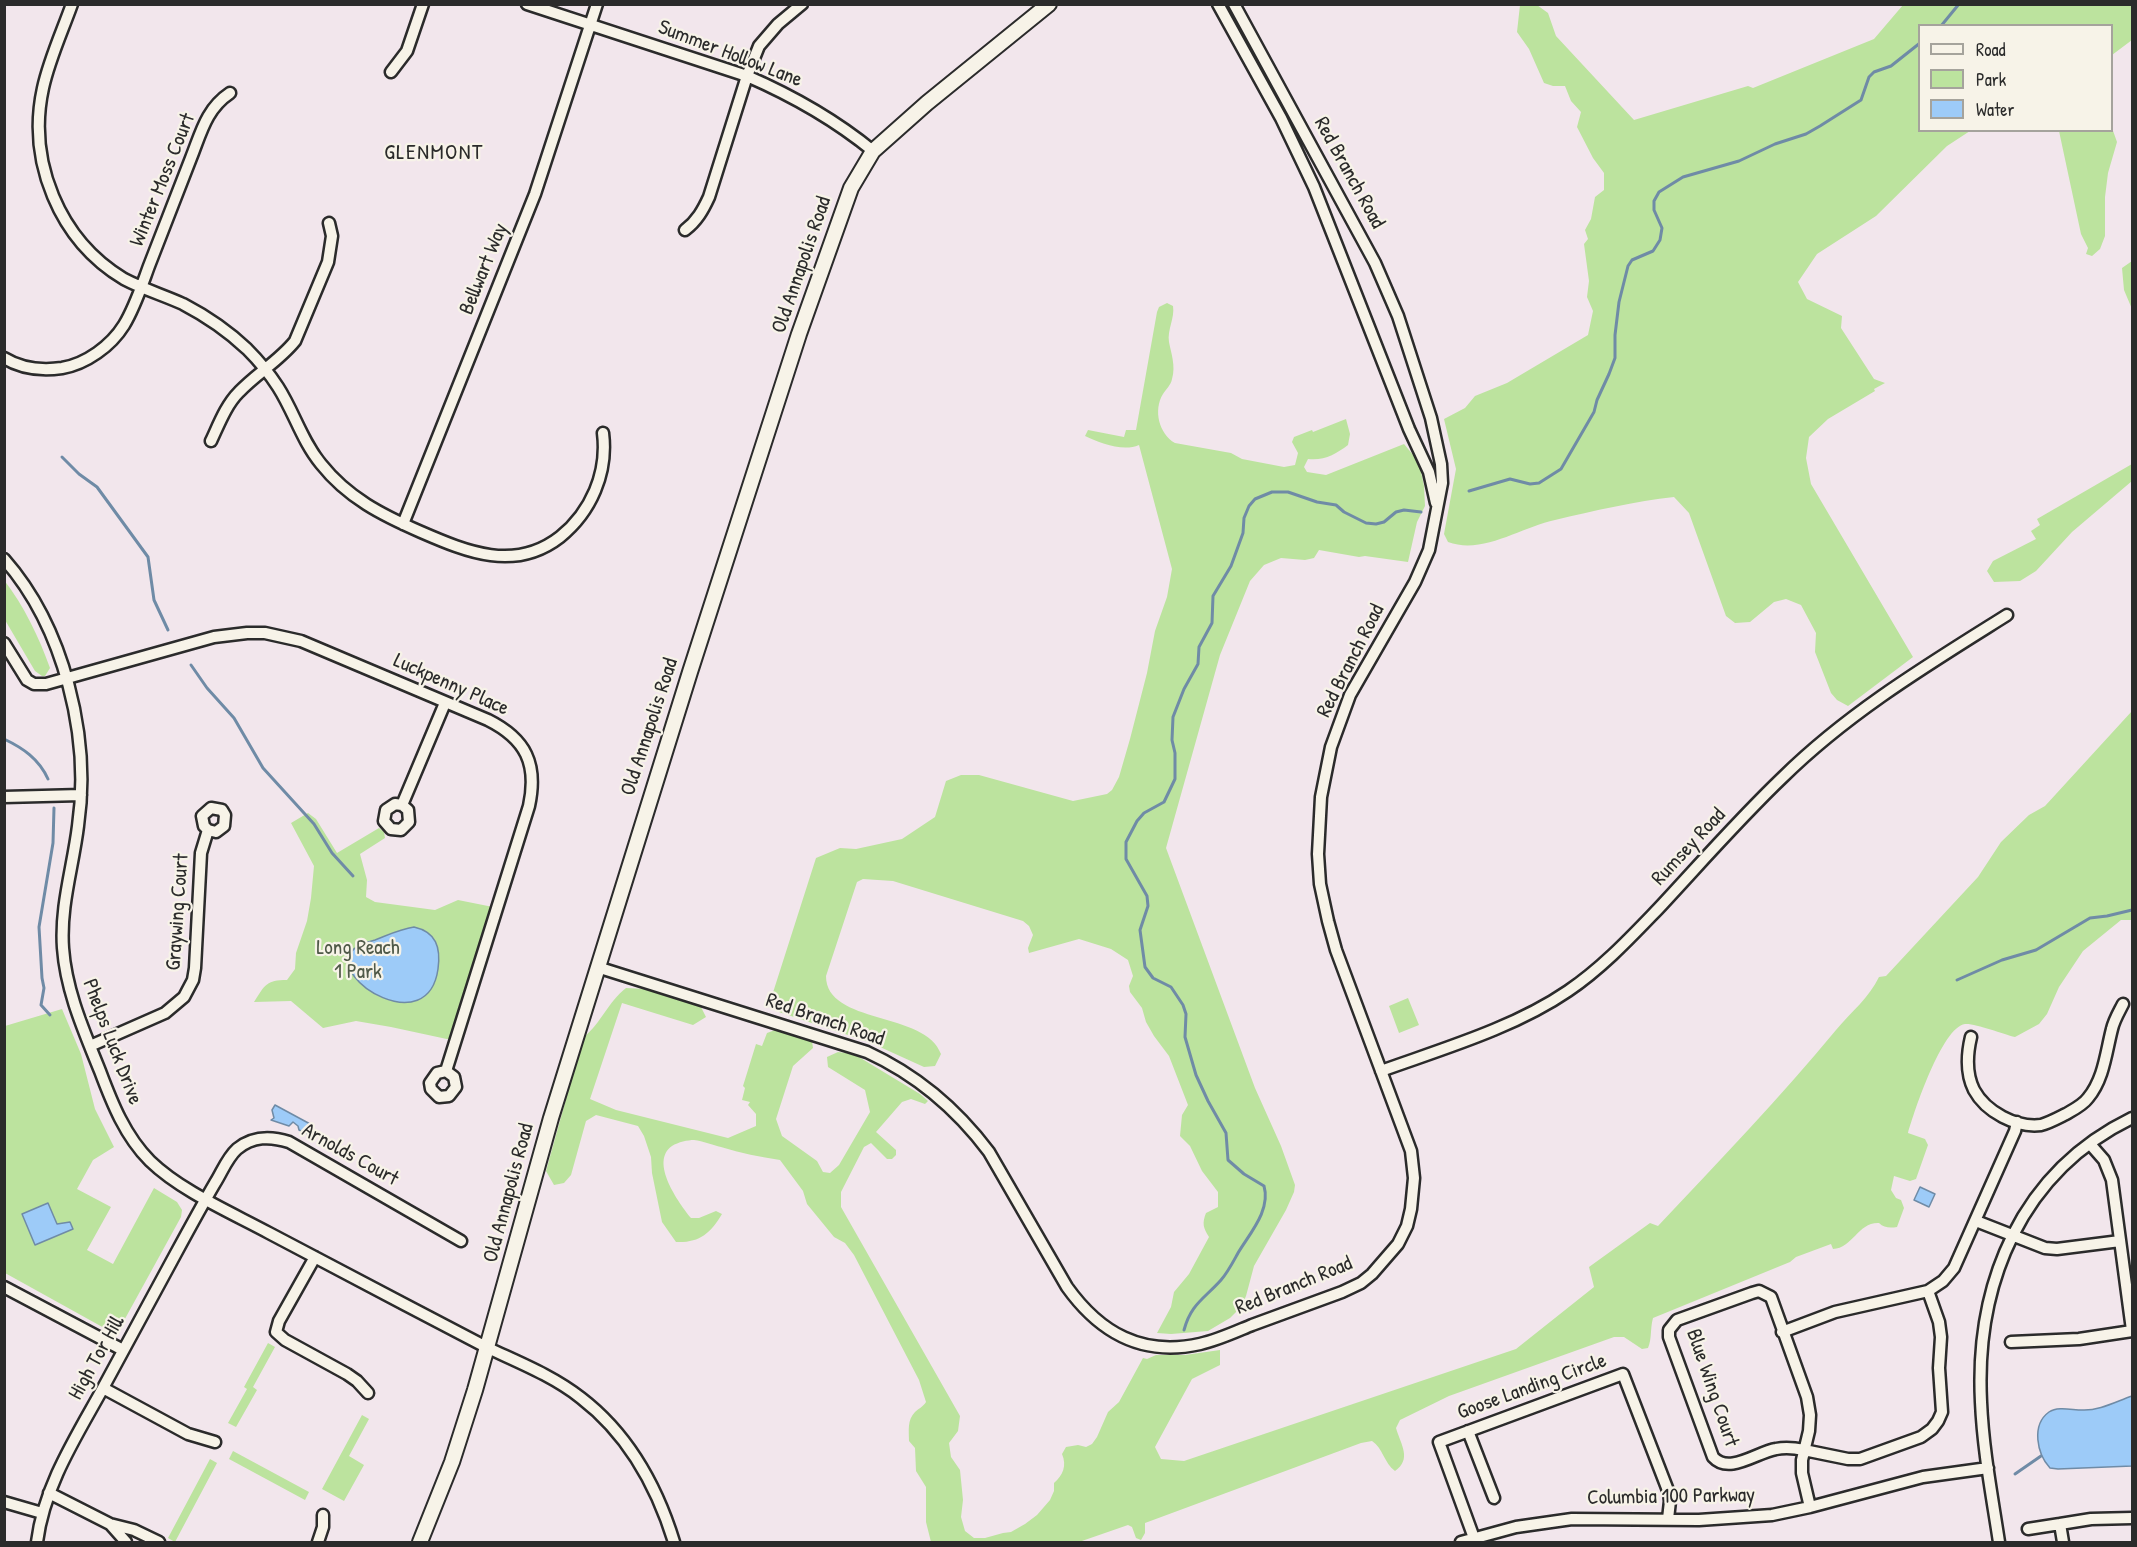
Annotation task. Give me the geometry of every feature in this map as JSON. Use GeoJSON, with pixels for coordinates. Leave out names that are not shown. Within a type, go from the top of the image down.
{"type":"FeatureCollection","features":[{"type":"Feature","properties":{"kind":"main road","name":"Old Annapolis Road"},"geometry":{"type":"LineString","coordinates":[[420,1542],[455,1453],[488,1348],[551,1118],[597,967],[799,334],[851,188],[873,151],[927,103],[1049,4]]}},
{"type":"Feature","properties":{"kind":"street"},"geometry":{"type":"LineString","coordinates":[[72,4],[43,88],[38,134],[48,186],[56,202],[75,234],[106,266],[141,288],[201,314],[237,340],[266,370],[279,388],[307,446],[335,480],[366,505],[403,524],[464,550],[479,554],[511,556],[543,547],[568,530],[588,505],[604,464],[603,433]]}},
{"type":"Feature","properties":{"kind":"street"},"geometry":{"type":"LineString","coordinates":[[391,72],[406,51],[423,4]]}},
{"type":"Feature","properties":{"kind":"street","name":"Summer Hollow Lane"},"geometry":{"type":"LineString","coordinates":[[527,4],[747,76],[804,103],[845,129],[873,151]]}},
{"type":"Feature","properties":{"kind":"street","name":"Bellwart Way"},"geometry":{"type":"LineString","coordinates":[[403,524],[535,194],[597,4]]}},
{"type":"Feature","properties":{"kind":"street"},"geometry":{"type":"LineString","coordinates":[[685,231],[702,212],[709,197],[747,76],[759,46],[768,34],[801,4]]}},
{"type":"Feature","properties":{"kind":"street","name":"Red Branch Road"},"geometry":{"type":"LineString","coordinates":[[1218,4],[1281,118],[1314,187],[1409,429],[1429,472],[1437,506]]}},
{"type":"Feature","properties":{"kind":"street","name":"Red Branch Road"},"geometry":{"type":"LineString","coordinates":[[597,967],[867,1052],[888,1062],[930,1089],[975,1133],[989,1152],[1067,1287],[1080,1305],[1107,1329],[1126,1339],[1155,1347],[1169,1348],[1200,1344],[1341,1292],[1372,1274],[1391,1254],[1407,1226],[1414,1192],[1411,1151],[1336,950],[1328,921],[1320,884],[1318,854],[1321,797],[1325,771],[1338,725],[1350,695],[1421,570],[1429,550],[1442,483],[1438,444],[1398,316],[1375,263],[1234,4]]}},
{"type":"Feature","properties":{"kind":"street","name":"Winter Moss Court"},"geometry":{"type":"LineString","coordinates":[[4,357],[26,368],[70,367],[105,347],[116,336],[125,325],[141,288],[203,128],[218,102],[231,93]]}},
{"type":"Feature","properties":{"kind":"street"},"geometry":{"type":"LineString","coordinates":[[211,441],[237,394],[286,352],[303,326],[329,255],[332,237],[329,223]]}},
{"type":"Feature","properties":{"kind":"street","name":"Phelps Luck Drive"},"geometry":{"type":"LineString","coordinates":[[4,559],[28,592],[44,620],[75,710],[79,739],[81,795],[79,824],[64,897],[63,947],[70,990],[90,1046],[119,1117],[138,1148],[158,1168],[205,1199],[488,1348],[536,1370],[582,1398],[635,1457],[647,1475],[662,1506],[674,1542]]}},
{"type":"Feature","properties":{"kind":"street","name":"Rumsey Road"},"geometry":{"type":"LineString","coordinates":[[1381,1071],[1491,1030],[1568,992],[1632,937],[1769,791],[1810,752],[1906,679],[2007,615]]}},
{"type":"Feature","properties":{"kind":"street","name":"Luckpenny Place"},"geometry":{"type":"LineString","coordinates":[[4,643],[27,680],[34,684],[46,684],[214,638],[265,633],[301,641],[445,702],[502,727],[522,744],[531,765],[533,789],[526,818],[446,1071]]}},
{"type":"Feature","properties":{"kind":"street"},"geometry":{"type":"LineString","coordinates":[[402,805],[445,702]]}},
{"type":"Feature","properties":{"kind":"street"},"geometry":{"type":"LineString","coordinates":[[4,797],[81,795]]}},
{"type":"Feature","properties":{"kind":"street","name":"Graywing Court"},"geometry":{"type":"LineString","coordinates":[[90,1046],[165,1013],[175,1006],[190,988],[195,968],[201,853],[208,830]]}},
{"type":"Feature","properties":{"kind":"street"},"geometry":{"type":"LineString","coordinates":[[1971,1037],[1967,1059],[1974,1090],[1991,1109],[2009,1120],[2041,1125],[2061,1117],[2087,1100],[2098,1080],[2113,1026],[2123,1004]]}},
{"type":"Feature","properties":{"kind":"street"},"geometry":{"type":"LineString","coordinates":[[1999,1542],[1981,1403],[1982,1342],[1995,1277],[2011,1236],[2039,1192],[2071,1159],[2090,1144],[2112,1128],[2133,1118]]}},
{"type":"Feature","properties":{"kind":"street"},"geometry":{"type":"LineString","coordinates":[[1782,1332],[1835,1312],[1928,1291],[1943,1281],[1954,1268],[1976,1221],[2017,1122]]}},
{"type":"Feature","properties":{"kind":"street","name":"Arnolds Court"},"geometry":{"type":"LineString","coordinates":[[205,1199],[231,1155],[250,1141],[272,1137],[289,1142],[461,1241]]}},
{"type":"Feature","properties":{"kind":"street"},"geometry":{"type":"LineString","coordinates":[[2011,1342],[2079,1339],[2133,1330],[2109,1170],[2104,1160],[2090,1144]]}},
{"type":"Feature","properties":{"kind":"street","name":"High Tor Hill"},"geometry":{"type":"LineString","coordinates":[[37,1542],[42,1513],[49,1493],[73,1442],[205,1199]]}},
{"type":"Feature","properties":{"kind":"street"},"geometry":{"type":"LineString","coordinates":[[1976,1221],[2035,1246],[2057,1249],[2120,1241]]}},
{"type":"Feature","properties":{"kind":"street"},"geometry":{"type":"LineString","coordinates":[[315,1257],[279,1321],[276,1332],[285,1340],[357,1381],[368,1394]]}},
{"type":"Feature","properties":{"kind":"street"},"geometry":{"type":"LineString","coordinates":[[4,1287],[123,1350]]}},
{"type":"Feature","properties":{"kind":"street"},"geometry":{"type":"LineString","coordinates":[[1804,1450],[1848,1459],[1870,1456],[1921,1437],[1932,1430],[1942,1412],[1939,1368],[1941,1337],[1939,1322],[1928,1291]]}},
{"type":"Feature","properties":{"kind":"street","name":"Blue Wing Court"},"geometry":{"type":"LineString","coordinates":[[1804,1450],[1781,1448],[1732,1464],[1722,1464],[1713,1457],[1669,1337],[1669,1330],[1677,1320],[1759,1292],[1771,1297],[1782,1332],[1808,1397],[1810,1423],[1802,1460],[1802,1473],[1810,1507]]}},
{"type":"Feature","properties":{"kind":"street","name":"Goose Landing Circle"},"geometry":{"type":"LineString","coordinates":[[1474,1538],[1439,1442],[1623,1374],[1669,1492],[1668,1519]]}},
{"type":"Feature","properties":{"kind":"street"},"geometry":{"type":"LineString","coordinates":[[103,1388],[188,1434],[215,1442]]}},
{"type":"Feature","properties":{"kind":"street"},"geometry":{"type":"LineString","coordinates":[[1468,1431],[1494,1498]]}},
{"type":"Feature","properties":{"kind":"street","name":"Columbia 100 Parkway"},"geometry":{"type":"LineString","coordinates":[[1461,1542],[1516,1527],[1572,1519],[1750,1518],[1810,1507],[1904,1481],[1988,1468]]}},
{"type":"Feature","properties":{"kind":"street"},"geometry":{"type":"LineString","coordinates":[[49,1493],[110,1524],[134,1530],[159,1542]]}},
{"type":"Feature","properties":{"kind":"street"},"geometry":{"type":"LineString","coordinates":[[4,1502],[42,1513]]}},
{"type":"Feature","properties":{"kind":"street"},"geometry":{"type":"LineString","coordinates":[[318,1542],[323,1527],[323,1515]]}},
{"type":"Feature","properties":{"kind":"street"},"geometry":{"type":"LineString","coordinates":[[2028,1528],[2091,1519],[2133,1518]]}},
{"type":"Feature","properties":{"kind":"street"},"geometry":{"type":"LineString","coordinates":[[110,1524],[126,1542]]}},
{"type":"Feature","properties":{"kind":"street"},"geometry":{"type":"LineString","coordinates":[[2060,1524],[2063,1542]]}},
{"type":"Feature","properties":{"kind":"green space"},"geometry":{"type":"Polygon","coordinates":[[[1520,5],[1537,5],[1548,13],[1556,36],[1634,120],[1748,86],[1753,88],[1874,39],[1903,5],[2132,5],[2132,40],[2113,54],[2113,24],[1918,24],[1918,132],[1968,132],[1947,146],[1876,216],[1817,254],[1798,282],[1807,299],[1842,316],[1841,328],[1874,379],[1885,383],[1828,419],[1809,437],[1806,458],[1811,484],[1913,657],[1848,706],[1837,700],[1831,693],[1815,652],[1816,633],[1801,605],[1786,599],[1774,602],[1750,622],[1735,623],[1726,616],[1689,513],[1674,497],[1542,523],[1488,543],[1461,545],[1448,542],[1444,534],[1456,469],[1444,419],[1465,408],[1475,396],[1507,383],[1588,335],[1593,311],[1587,297],[1589,281],[1584,244],[1588,239],[1585,230],[1591,219],[1595,197],[1604,190],[1604,173],[1593,158],[1577,127],[1581,112],[1571,101],[1565,86],[1544,83],[1529,49],[1517,32],[1520,5]]]}},
{"type":"Feature","properties":{"kind":"green space"},"geometry":{"type":"Polygon","coordinates":[[[2113,131],[2117,142],[2108,173],[2105,197],[2105,236],[2100,249],[2092,256],[2086,254],[2088,248],[2081,234],[2059,132],[2113,131]]]}},
{"type":"Feature","properties":{"kind":"green space"},"geometry":{"type":"Polygon","coordinates":[[[2132,261],[2132,309],[2124,290],[2122,268],[2132,261]]]}},
{"type":"Feature","properties":{"kind":"green space"},"geometry":{"type":"Polygon","coordinates":[[[1167,303],[1173,306],[1169,342],[1174,369],[1171,383],[1160,400],[1158,414],[1162,428],[1169,439],[1175,443],[1231,453],[1242,459],[1284,467],[1295,465],[1298,453],[1292,442],[1294,437],[1346,419],[1350,434],[1348,445],[1330,456],[1308,459],[1304,467],[1307,472],[1326,475],[1404,444],[1419,462],[1425,506],[1417,522],[1408,562],[1319,550],[1314,558],[1305,560],[1281,558],[1264,565],[1250,581],[1220,655],[1166,848],[1255,1088],[1281,1146],[1295,1185],[1286,1210],[1254,1266],[1241,1307],[1230,1318],[1208,1331],[1171,1334],[1157,1333],[1171,1307],[1174,1292],[1189,1274],[1209,1237],[1204,1228],[1204,1220],[1206,1213],[1218,1207],[1218,1192],[1202,1171],[1190,1146],[1180,1136],[1182,1115],[1188,1105],[1169,1056],[1154,1036],[1146,1022],[1142,1008],[1130,992],[1129,986],[1133,976],[1128,960],[1111,949],[1079,939],[1029,953],[1028,948],[1033,935],[1029,926],[1023,921],[893,881],[863,879],[857,882],[826,976],[830,992],[842,1003],[858,1011],[898,1023],[932,1040],[941,1054],[935,1066],[924,1067],[869,1042],[776,1011],[776,1007],[769,1005],[816,858],[840,848],[856,849],[902,839],[935,817],[946,781],[961,775],[979,775],[1073,801],[1107,794],[1112,790],[1119,777],[1130,739],[1155,631],[1167,597],[1172,569],[1139,445],[1119,447],[1085,436],[1088,430],[1124,437],[1126,430],[1136,430],[1157,312],[1159,307],[1167,303]]]}},
{"type":"Feature","properties":{"kind":"green space"},"geometry":{"type":"Polygon","coordinates":[[[2132,464],[2132,481],[2072,532],[2036,571],[2020,581],[1994,582],[1987,571],[1993,561],[2036,539],[2031,531],[2040,525],[2037,519],[2132,464]]]}},
{"type":"Feature","properties":{"kind":"green space"},"geometry":{"type":"Polygon","coordinates":[[[4,580],[24,611],[41,645],[50,668],[45,676],[35,671],[5,620],[4,580]]]}},
{"type":"Feature","properties":{"kind":"green space"},"geometry":{"type":"Polygon","coordinates":[[[2132,711],[2132,920],[2121,920],[2083,951],[2059,987],[2047,1014],[2039,1024],[2015,1037],[1965,1024],[1956,1029],[1947,1039],[1930,1072],[1908,1133],[1925,1139],[1928,1145],[1916,1179],[1910,1181],[1894,1176],[1891,1190],[1896,1198],[1901,1200],[1904,1208],[1897,1227],[1887,1227],[1879,1223],[1866,1226],[1840,1248],[1833,1249],[1831,1244],[1796,1257],[1790,1262],[1653,1318],[1648,1348],[1642,1349],[1624,1337],[1614,1337],[1449,1396],[1400,1420],[1396,1428],[1404,1457],[1403,1462],[1395,1471],[1372,1441],[1361,1443],[1145,1523],[1145,1533],[1141,1540],[1136,1538],[1132,1527],[1128,1525],[1079,1542],[931,1542],[926,1522],[926,1487],[916,1471],[915,1448],[909,1441],[911,1418],[926,1402],[919,1380],[854,1255],[845,1243],[834,1237],[807,1204],[803,1191],[780,1160],[694,1140],[672,1146],[666,1153],[665,1172],[674,1193],[691,1218],[699,1218],[716,1211],[722,1214],[703,1236],[684,1242],[676,1242],[662,1222],[651,1157],[638,1126],[596,1115],[586,1121],[571,1175],[564,1183],[554,1185],[546,1171],[583,1038],[614,999],[626,988],[646,989],[701,1007],[706,1017],[693,1025],[622,1003],[590,1099],[616,1110],[728,1138],[756,1126],[756,1114],[748,1105],[750,1102],[742,1100],[745,1088],[743,1086],[756,1044],[762,1046],[767,1033],[778,1029],[812,1041],[813,1048],[793,1066],[776,1119],[782,1136],[817,1161],[823,1172],[830,1173],[839,1165],[870,1112],[865,1090],[828,1067],[827,1057],[838,1052],[854,1054],[920,1094],[928,1101],[925,1104],[911,1099],[902,1102],[876,1132],[896,1150],[896,1155],[892,1159],[887,1159],[871,1143],[864,1147],[841,1192],[841,1207],[960,1416],[958,1431],[949,1443],[951,1457],[960,1470],[963,1500],[961,1517],[965,1531],[974,1538],[1011,1532],[1037,1515],[1050,1500],[1054,1491],[1054,1483],[1063,1470],[1062,1454],[1066,1447],[1078,1445],[1086,1447],[1092,1444],[1108,1412],[1119,1402],[1143,1358],[1220,1350],[1220,1365],[1192,1379],[1155,1447],[1161,1459],[1184,1461],[1516,1349],[1594,1287],[1589,1267],[1650,1223],[1658,1226],[1793,1080],[1865,998],[1879,977],[1886,976],[1978,877],[2001,842],[2029,815],[2045,806],[2132,711]]]}},
{"type":"Feature","properties":{"kind":"green space","name":"Long Reach 1 Park"},"geometry":{"type":"Polygon","coordinates":[[[308,813],[316,819],[337,853],[379,828],[384,832],[385,838],[360,854],[367,880],[366,897],[375,902],[435,910],[458,900],[498,908],[456,1041],[356,1021],[323,1028],[291,1001],[254,1002],[270,982],[287,980],[295,969],[296,953],[307,921],[314,866],[291,823],[308,813]]]}},
{"type":"Feature","properties":{"kind":"green space"},"geometry":{"type":"Polygon","coordinates":[[[1408,998],[1419,1025],[1399,1033],[1389,1006],[1408,998]]]}},
{"type":"Feature","properties":{"kind":"green space"},"geometry":{"type":"Polygon","coordinates":[[[62,1009],[81,1054],[95,1109],[114,1147],[93,1160],[77,1189],[111,1207],[87,1250],[113,1264],[154,1188],[177,1202],[182,1210],[181,1217],[121,1326],[115,1330],[106,1329],[5,1273],[5,1026],[62,1009]]]}},
{"type":"Feature","properties":{"kind":"green space"},"geometry":{"type":"Polygon","coordinates":[[[268,1343],[275,1347],[253,1387],[257,1390],[236,1427],[228,1423],[268,1343]]]}},
{"type":"Feature","properties":{"kind":"green space"},"geometry":{"type":"Polygon","coordinates":[[[362,1415],[369,1419],[349,1456],[364,1465],[344,1501],[322,1489],[362,1415]]]}},
{"type":"Feature","properties":{"kind":"green space"},"geometry":{"type":"Polygon","coordinates":[[[233,1451],[309,1492],[305,1500],[229,1459],[233,1451]]]}},
{"type":"Feature","properties":{"kind":"green space"},"geometry":{"type":"Polygon","coordinates":[[[210,1459],[217,1463],[175,1542],[168,1538],[210,1459]]]}},
{"type":"Feature","properties":{"kind":"water"},"geometry":{"type":"Polygon","coordinates":[[[414,927],[432,937],[438,947],[438,969],[431,990],[417,1000],[401,1002],[383,998],[354,976],[348,964],[351,952],[362,944],[414,927]]]}},
{"type":"Feature","properties":{"kind":"water"},"geometry":{"type":"Polygon","coordinates":[[[275,1105],[312,1125],[308,1134],[299,1130],[293,1122],[289,1126],[271,1120],[274,1118],[272,1110],[275,1105]]]}},
{"type":"Feature","properties":{"kind":"water"},"geometry":{"type":"Polygon","coordinates":[[[1920,1187],[1935,1194],[1929,1207],[1914,1200],[1920,1187]]]}},
{"type":"Feature","properties":{"kind":"water"},"geometry":{"type":"Polygon","coordinates":[[[48,1203],[57,1224],[70,1222],[73,1229],[35,1245],[22,1214],[48,1203]]]}},
{"type":"Feature","properties":{"kind":"water"},"geometry":{"type":"Polygon","coordinates":[[[2132,1396],[2132,1466],[2058,1469],[2050,1468],[2045,1462],[2039,1448],[2038,1432],[2043,1418],[2049,1412],[2061,1409],[2095,1409],[2132,1396]]]}},
{"type":"Feature","properties":{"kind":"waterway"},"geometry":{"type":"LineString","coordinates":[[1943,24],[1959,4]]}},
{"type":"Feature","properties":{"kind":"waterway"},"geometry":{"type":"LineString","coordinates":[[1469,491],[1510,479],[1530,484],[1539,483],[1561,469],[1594,412],[1615,358],[1619,302],[1628,266],[1632,260],[1653,251],[1660,240],[1662,228],[1654,210],[1654,201],[1659,192],[1683,177],[1739,161],[1775,144],[1806,134],[1861,100],[1869,77],[1874,72],[1891,66],[1918,45]]}},
{"type":"Feature","properties":{"kind":"waterway"},"geometry":{"type":"LineString","coordinates":[[62,457],[79,474],[97,487],[148,557],[154,600],[168,630]]}},
{"type":"Feature","properties":{"kind":"waterway"},"geometry":{"type":"LineString","coordinates":[[1184,1330],[1194,1308],[1224,1277],[1253,1229],[1265,1204],[1264,1186],[1244,1174],[1228,1160],[1226,1133],[1196,1075],[1185,1037],[1186,1014],[1183,1005],[1171,987],[1153,978],[1145,967],[1140,930],[1148,906],[1147,896],[1126,859],[1126,842],[1144,813],[1164,802],[1175,779],[1173,717],[1184,689],[1198,664],[1199,647],[1212,623],[1213,596],[1231,566],[1243,533],[1244,518],[1255,499],[1272,492],[1288,492],[1317,502],[1336,505],[1344,512],[1366,523],[1376,524],[1384,522],[1396,512],[1404,510],[1421,512]]}},
{"type":"Feature","properties":{"kind":"waterway"},"geometry":{"type":"LineString","coordinates":[[191,665],[207,688],[234,718],[263,768],[314,824],[332,853],[353,876]]}},
{"type":"Feature","properties":{"kind":"waterway"},"geometry":{"type":"LineString","coordinates":[[4,739],[30,755],[48,779]]}},
{"type":"Feature","properties":{"kind":"waterway"},"geometry":{"type":"LineString","coordinates":[[50,1015],[41,1005],[44,988],[39,927],[53,843],[54,808]]}},
{"type":"Feature","properties":{"kind":"waterway"},"geometry":{"type":"LineString","coordinates":[[1957,980],[2002,960],[2036,950],[2090,918],[2132,910]]}},
{"type":"Feature","properties":{"kind":"waterway"},"geometry":{"type":"LineString","coordinates":[[2015,1474],[2041,1456]]}},
{"type":"Feature","properties":{"kind":"district","name":"GLENMONT"},"geometry":{"type":"Point","coordinates":[434,153]}}]}
